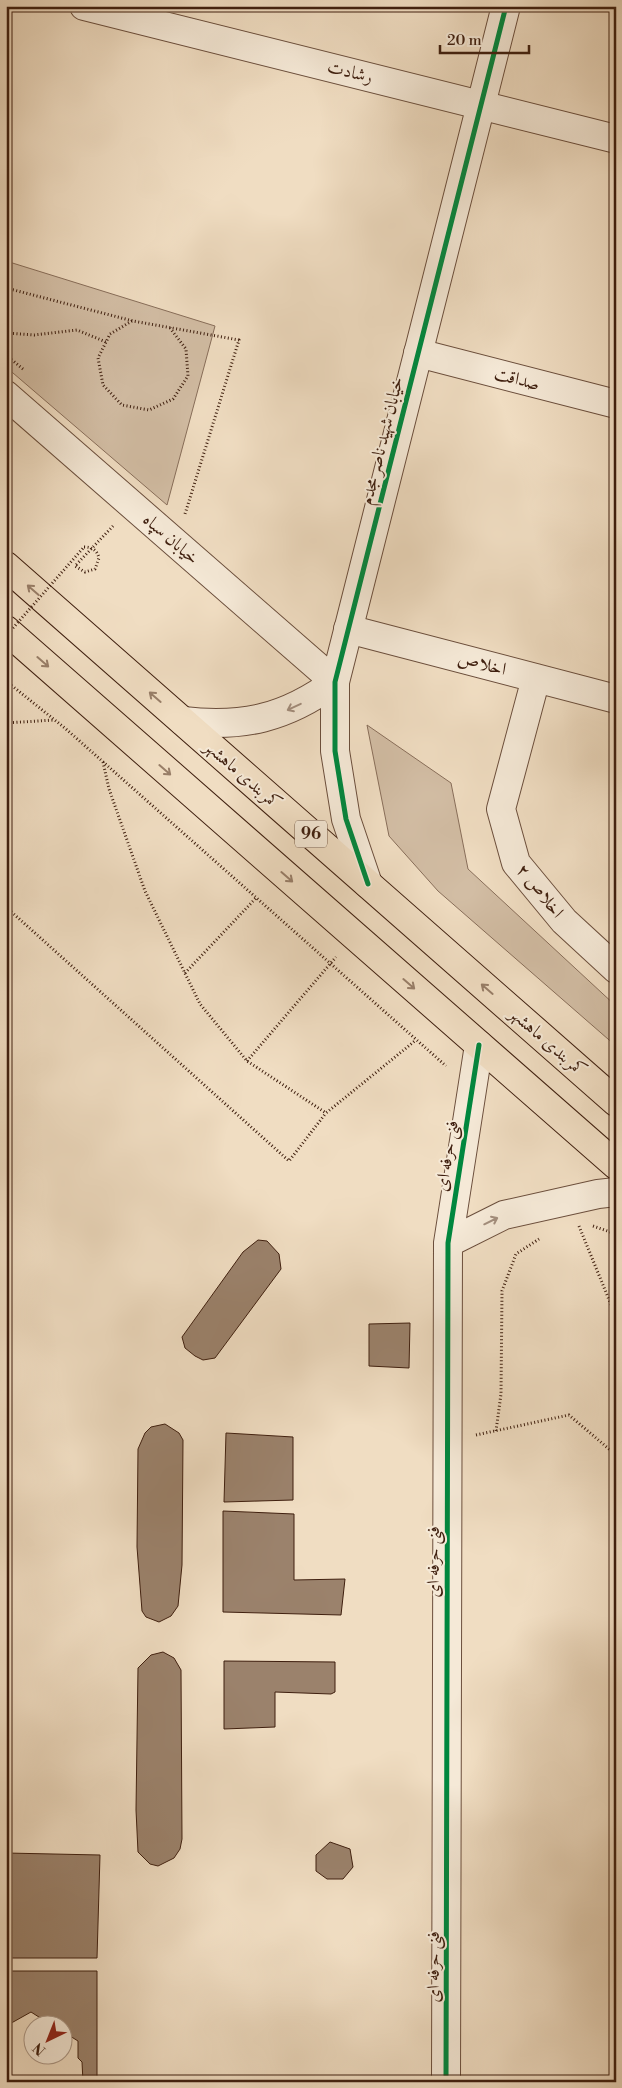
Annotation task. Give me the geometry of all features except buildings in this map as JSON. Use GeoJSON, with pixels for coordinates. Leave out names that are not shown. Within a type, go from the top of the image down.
{"type":"FeatureCollection","features":[{"type":"Feature","properties":{"kind":"main road","name":"کمربندی ماهشهر"},"geometry":{"type":"LineString","coordinates":[[6,566],[616,1102]]}},
{"type":"Feature","properties":{"kind":"main road"},"geometry":{"type":"LineString","coordinates":[[6,630],[616,1165]]}},
{"type":"Feature","properties":{"kind":"street","name":"رشادت"},"geometry":{"type":"LineString","coordinates":[[84,6],[616,139]]}},
{"type":"Feature","properties":{"kind":"street","name":"خیابان شهید ناصر مجدم"},"geometry":{"type":"LineString","coordinates":[[368,884],[346,819],[335,751],[335,682],[506,6]]}},
{"type":"Feature","properties":{"kind":"street","name":"صداقت"},"geometry":{"type":"LineString","coordinates":[[418,353],[616,404]]}},
{"type":"Feature","properties":{"kind":"street","name":"خیابان سپاه"},"geometry":{"type":"LineString","coordinates":[[6,395],[335,682]]}},
{"type":"Feature","properties":{"kind":"street","name":"اخلاص"},"geometry":{"type":"LineString","coordinates":[[348,629],[616,698]]}},
{"type":"Feature","properties":{"kind":"street","name":"اخلاص ۲"},"geometry":{"type":"LineString","coordinates":[[536,678],[501,809],[513,854],[516,863],[564,921],[616,969]]}},
{"type":"Feature","properties":{"kind":"street"},"geometry":{"type":"LineString","coordinates":[[183,721],[210,724],[264,719],[289,710],[313,698],[335,682]]}},
{"type":"Feature","properties":{"kind":"street","name":"فنی حرفه ای"},"geometry":{"type":"LineString","coordinates":[[446,2082],[448,1243],[478,1044]]}},
{"type":"Feature","properties":{"kind":"street"},"geometry":{"type":"LineString","coordinates":[[448,1243],[504,1215],[598,1194],[616,1192]]}},
{"type":"Feature","properties":{"kind":"path"},"geometry":{"type":"LineString","coordinates":[[6,288],[133,321],[240,340],[186,510]]}},
{"type":"Feature","properties":{"kind":"path"},"geometry":{"type":"LineString","coordinates":[[133,321],[110,334],[98,358],[103,386],[122,405],[149,410],[173,399],[188,376],[186,349],[170,328]]}},
{"type":"Feature","properties":{"kind":"path"},"geometry":{"type":"LineString","coordinates":[[6,333],[34,335],[77,330],[106,342]]}},
{"type":"Feature","properties":{"kind":"path"},"geometry":{"type":"LineString","coordinates":[[6,636],[84,547],[89,547],[94,549],[98,553],[98,564],[90,571],[85,572],[76,566],[82,560],[88,553],[94,546],[107,532],[133,506]]}},
{"type":"Feature","properties":{"kind":"path"},"geometry":{"type":"LineString","coordinates":[[6,681],[55,720],[472,1088]]}},
{"type":"Feature","properties":{"kind":"path"},"geometry":{"type":"LineString","coordinates":[[6,723],[55,720]]}},
{"type":"Feature","properties":{"kind":"path"},"geometry":{"type":"LineString","coordinates":[[103,762],[110,789],[145,891],[200,1004],[247,1061],[326,1113]]}},
{"type":"Feature","properties":{"kind":"path"},"geometry":{"type":"LineString","coordinates":[[185,973],[256,898]]}},
{"type":"Feature","properties":{"kind":"path"},"geometry":{"type":"LineString","coordinates":[[6,907],[289,1161],[326,1113],[416,1040]]}},
{"type":"Feature","properties":{"kind":"path"},"geometry":{"type":"LineString","coordinates":[[247,1061],[331,964],[353,935]]}},
{"type":"Feature","properties":{"kind":"path"},"geometry":{"type":"LineString","coordinates":[[616,1234],[577,1221],[616,1317]]}},
{"type":"Feature","properties":{"kind":"path"},"geometry":{"type":"LineString","coordinates":[[547,1233],[516,1254],[502,1291],[501,1394],[496,1431],[569,1415],[616,1455]]}},
{"type":"Feature","properties":{"kind":"shaded area"},"geometry":{"type":"Polygon","coordinates":[[[6,261],[215,326],[167,505],[6,367],[6,261]]]}},
{"type":"Feature","properties":{"kind":"shaded area"},"geometry":{"type":"Polygon","coordinates":[[[367,725],[451,783],[468,869],[616,1006],[616,1046],[438,891],[389,836],[367,725]]]}},
{"type":"Feature","properties":{"kind":"cycle path"},"geometry":{"type":"LineString","coordinates":[[368,884],[346,819],[335,751],[335,682],[506,6]]}},
{"type":"Feature","properties":{"kind":"cycle path"},"geometry":{"type":"LineString","coordinates":[[446,2082],[448,1243],[479,1045]]}}]}
